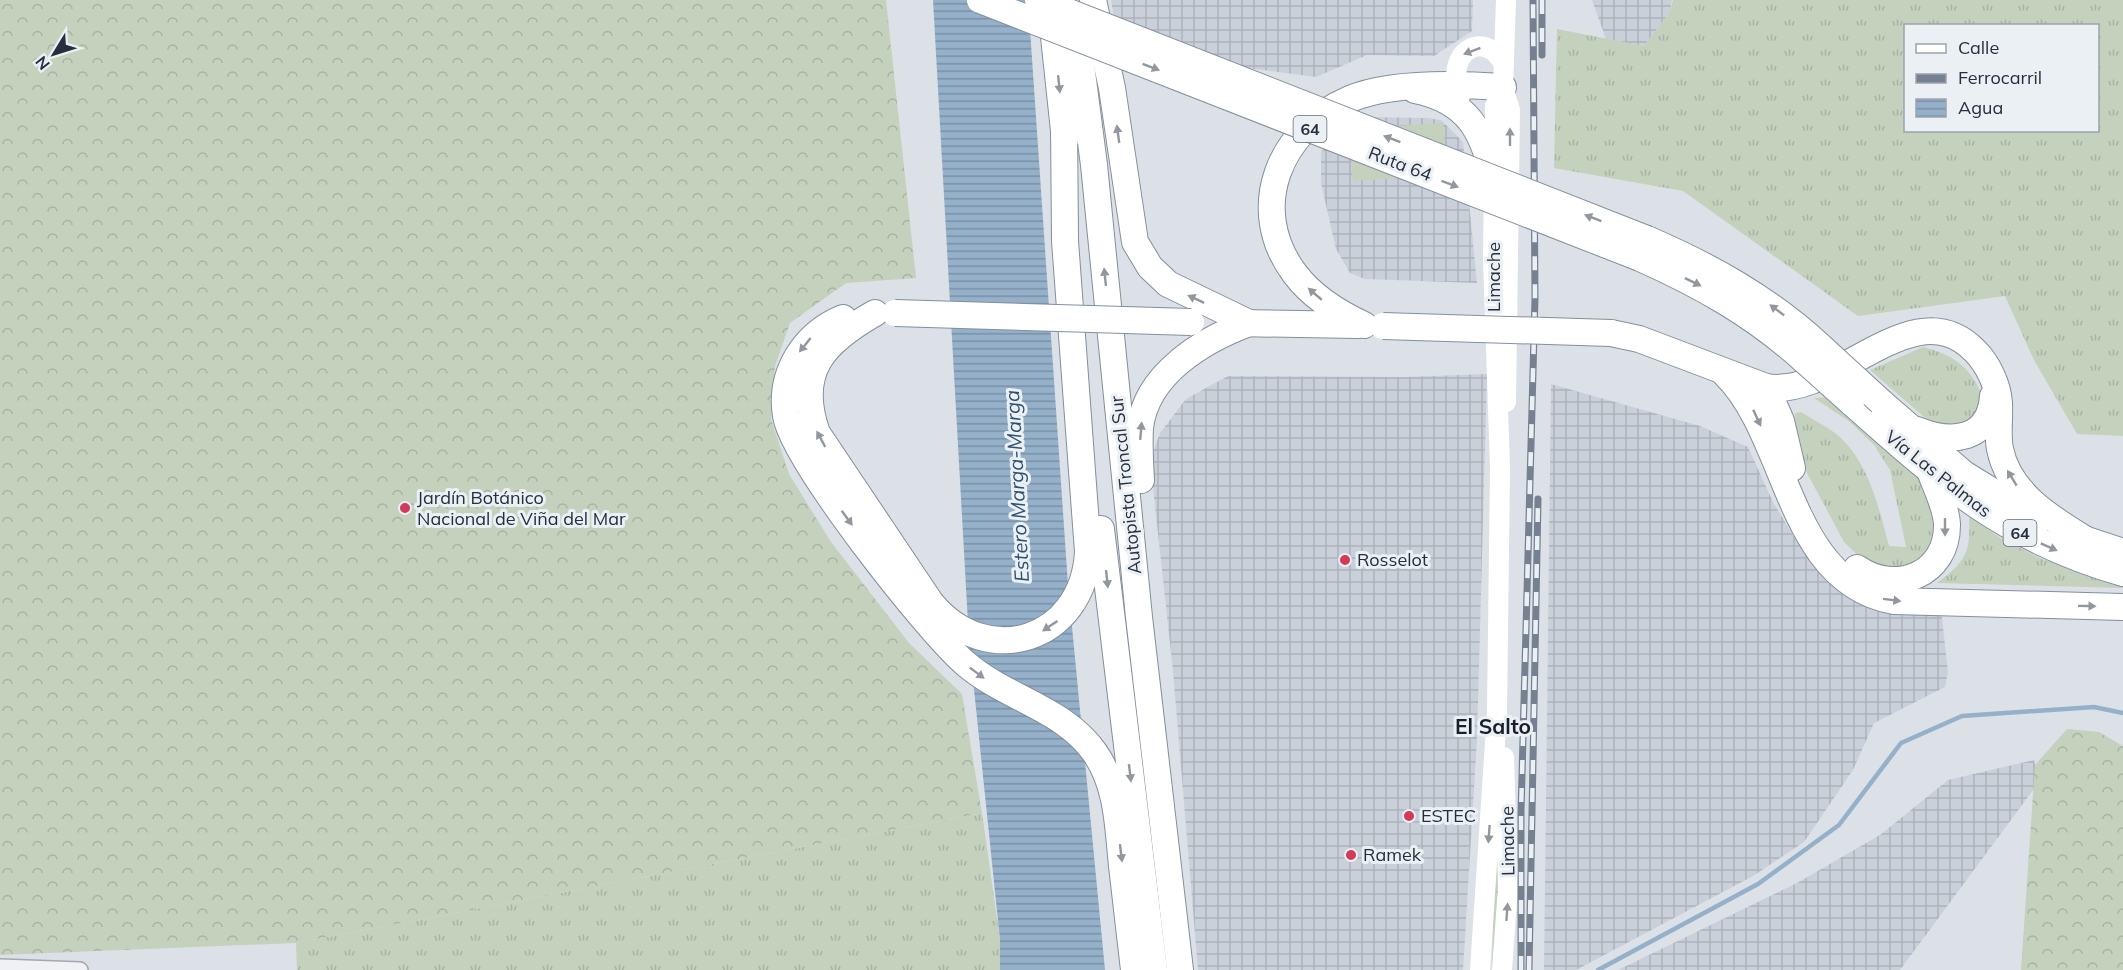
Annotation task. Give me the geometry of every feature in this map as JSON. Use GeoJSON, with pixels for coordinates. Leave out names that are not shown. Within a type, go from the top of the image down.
{"type":"FeatureCollection","features":[{"type":"Feature","properties":{"kind":"highway","name":"Ruta 64"},"geometry":{"type":"LineString","coordinates":[[980,0],[1644,249]]}},
{"type":"Feature","properties":{"kind":"highway","name":"Ruta 64"},"geometry":{"type":"LineString","coordinates":[[1038,0],[1644,249],[1813,354]]}},
{"type":"Feature","properties":{"kind":"highway","name":"Autopista Troncal Sur"},"geometry":{"type":"LineString","coordinates":[[1050,0],[1064,124],[1102,532],[1154,970]]}},
{"type":"Feature","properties":{"kind":"highway","name":"Autopista Troncal Sur"},"geometry":{"type":"LineString","coordinates":[[1072,0],[1094,165],[1139,617],[1182,970]]}},
{"type":"Feature","properties":{"kind":"highway"},"geometry":{"type":"LineString","coordinates":[[1092,0],[1112,88],[1131,228],[1135,242],[1150,267],[1168,284],[1249,323]]}},
{"type":"Feature","properties":{"kind":"highway"},"geometry":{"type":"LineString","coordinates":[[1373,326],[1316,296],[1287,261],[1274,222],[1275,183],[1288,149],[1302,131],[1319,116],[1342,102],[1365,93],[1455,84],[1504,76]]}},
{"type":"Feature","properties":{"kind":"highway"},"geometry":{"type":"LineString","coordinates":[[1406,88],[1444,100],[1468,118],[1481,134],[1495,181]]}},
{"type":"Feature","properties":{"kind":"highway"},"geometry":{"type":"LineString","coordinates":[[885,313],[843,332],[824,352],[815,370],[810,391],[812,419],[824,446],[924,592],[950,622],[973,636],[999,641],[1026,638],[1052,626],[1072,606],[1079,594],[1087,567],[1065,241],[1064,124]]}},
{"type":"Feature","properties":{"kind":"highway"},"geometry":{"type":"LineString","coordinates":[[1134,970],[1114,795],[1096,755],[1076,730],[1064,720],[1019,699],[982,676],[934,633],[804,456],[790,431],[786,417],[786,388],[789,374],[807,343],[834,322],[847,317],[885,313],[1611,333],[1639,339],[1766,387],[1793,388],[1824,378],[1890,341],[1926,331],[1942,332],[1962,341],[1982,360],[1992,378],[1999,400],[2000,448],[2012,479],[2031,501],[2088,541]]}},
{"type":"Feature","properties":{"kind":"highway"},"geometry":{"type":"LineString","coordinates":[[1182,970],[1178,829],[1144,516],[1140,427],[1148,401],[1172,368],[1226,332],[1249,323]]}},
{"type":"Feature","properties":{"kind":"highway","name":"Vía Las Palmas"},"geometry":{"type":"LineString","coordinates":[[1813,354],[1881,402],[1964,474],[2008,504],[2050,526],[2123,552]]}},
{"type":"Feature","properties":{"kind":"highway","name":"Vía Las Palmas"},"geometry":{"type":"LineString","coordinates":[[1813,354],[1851,402],[1930,471],[1976,507],[2027,537],[2075,558],[2123,573]]}},
{"type":"Feature","properties":{"kind":"highway"},"geometry":{"type":"LineString","coordinates":[[1723,371],[1741,391],[1752,409],[1785,489],[1808,530],[1838,572],[1859,589],[1894,601],[2123,607]]}},
{"type":"Feature","properties":{"kind":"highway"},"geometry":{"type":"LineString","coordinates":[[1908,426],[1941,438],[1951,439],[1969,435],[1988,416],[1993,398],[1992,378]]}},
{"type":"Feature","properties":{"kind":"highway"},"geometry":{"type":"LineString","coordinates":[[1766,387],[1781,421],[1792,468],[1836,548],[1851,564],[1878,579],[1887,582],[1907,579],[1925,570],[1939,555],[1947,523],[1930,471]]}},
{"type":"Feature","properties":{"kind":"highway"},"geometry":{"type":"LineString","coordinates":[[1781,421],[1793,388]]}},
{"type":"Feature","properties":{"kind":"main road","name":"Limache"},"geometry":{"type":"LineString","coordinates":[[1500,468],[1508,377],[1510,110],[1504,76],[1506,0]]}},
{"type":"Feature","properties":{"kind":"main road"},"geometry":{"type":"LineString","coordinates":[[1468,118],[1455,84],[1457,61],[1467,50],[1482,47],[1489,49],[1496,52],[1504,76]]}},
{"type":"Feature","properties":{"kind":"main road","name":"Limache"},"geometry":{"type":"LineString","coordinates":[[1481,965],[1497,712],[1500,468],[1494,364],[1495,106],[1504,76]]}},
{"type":"Feature","properties":{"kind":"main road","name":"Limache"},"geometry":{"type":"LineString","coordinates":[[1497,712],[1508,804],[1508,887],[1502,970]]}},
{"type":"Feature","properties":{"kind":"street"},"geometry":{"type":"LineString","coordinates":[[0,967],[80,970]]}},
{"type":"Feature","properties":{"kind":"shaded area"},"geometry":{"type":"Polygon","coordinates":[[[1111,0],[1473,0],[1472,31],[1434,56],[1367,55],[1316,77],[1120,51],[1111,0]]]}},
{"type":"Feature","properties":{"kind":"shaded area"},"geometry":{"type":"Polygon","coordinates":[[[1592,0],[1672,0],[1670,12],[1644,46],[1606,39],[1592,0]]]}},
{"type":"Feature","properties":{"kind":"shaded area"},"geometry":{"type":"Polygon","coordinates":[[[1365,117],[1441,120],[1463,142],[1477,283],[1365,279],[1350,273],[1336,249],[1321,183],[1321,152],[1337,131],[1365,117]]]}},
{"type":"Feature","properties":{"kind":"shaded area"},"geometry":{"type":"Polygon","coordinates":[[[1487,374],[1477,739],[1463,970],[1198,970],[1173,671],[1150,460],[1160,433],[1186,399],[1228,376],[1405,377],[1487,374]]]}},
{"type":"Feature","properties":{"kind":"shaded area"},"geometry":{"type":"Polygon","coordinates":[[[1551,384],[1700,426],[1748,447],[1773,502],[1803,552],[1842,592],[1876,606],[1941,609],[1948,672],[1945,687],[1874,723],[1853,770],[1804,842],[1753,876],[1576,970],[1544,970],[1551,384]]]}},
{"type":"Feature","properties":{"kind":"shaded area"},"geometry":{"type":"Polygon","coordinates":[[[2034,760],[2039,782],[1900,970],[1618,970],[1797,883],[1880,835],[1948,780],[2034,760]]]}},
{"type":"Feature","properties":{"kind":"green space","name":"Jardín Botánico Nacional de Viña del Mar"},"geometry":{"type":"Polygon","coordinates":[[[0,0],[886,0],[916,278],[846,283],[790,323],[775,366],[771,419],[789,474],[831,542],[909,643],[962,694],[982,813],[296,943],[0,955],[0,0]]]}},
{"type":"Feature","properties":{"kind":"green space"},"geometry":{"type":"Polygon","coordinates":[[[1673,0],[2123,0],[2123,436],[2077,434],[2034,360],[2005,296],[1858,316],[1683,191],[1554,168],[1557,29],[1644,46],[1670,12],[1673,0]]]}},
{"type":"Feature","properties":{"kind":"green space"},"geometry":{"type":"Polygon","coordinates":[[[1443,123],[1447,175],[1353,181],[1349,129],[1443,123]]]}},
{"type":"Feature","properties":{"kind":"green space"},"geometry":{"type":"Polygon","coordinates":[[[1923,347],[1959,363],[1977,386],[1982,396],[1976,414],[1965,425],[1943,428],[1923,416],[1870,370],[1923,347]]]}},
{"type":"Feature","properties":{"kind":"green space"},"geometry":{"type":"Polygon","coordinates":[[[1834,397],[1888,443],[1907,463],[1922,483],[1933,504],[1936,526],[1931,547],[1923,558],[1905,573],[1869,566],[1844,542],[1799,458],[1794,426],[1795,413],[1801,412],[1835,433],[1853,452],[1873,490],[1889,546],[1906,547],[1890,470],[1874,445],[1850,422],[1814,398],[1834,397]]]}},
{"type":"Feature","properties":{"kind":"green space"},"geometry":{"type":"Polygon","coordinates":[[[1969,516],[2002,539],[2042,559],[2123,579],[2123,588],[1937,583],[1955,568],[1965,555],[1969,539],[1969,516]]]}},
{"type":"Feature","properties":{"kind":"green space"},"geometry":{"type":"Polygon","coordinates":[[[2067,729],[2099,732],[2123,746],[2123,970],[2021,970],[2035,765],[2067,729]]]}},
{"type":"Feature","properties":{"kind":"green space"},"geometry":{"type":"Polygon","coordinates":[[[1496,777],[1502,856],[1494,970],[1492,970],[1496,777]]]}},
{"type":"Feature","properties":{"kind":"green space"},"geometry":{"type":"Polygon","coordinates":[[[982,813],[1000,940],[1000,970],[297,970],[296,943],[982,813]]]}},
{"type":"Feature","properties":{"kind":"water","name":"Estero Marga-Marga"},"geometry":{"type":"Polygon","coordinates":[[[933,0],[1028,0],[1068,585],[1105,970],[1000,970],[1000,940],[969,641],[933,0]]]}},
{"type":"Feature","properties":{"kind":"waterway"},"geometry":{"type":"LineString","coordinates":[[1598,970],[1758,884],[1839,825],[1901,743],[1962,716],[2094,707],[2123,713]]}},
{"type":"Feature","properties":{"kind":"railway"},"geometry":{"type":"LineString","coordinates":[[1521,970],[1521,812],[1535,298],[1533,0]]}},
{"type":"Feature","properties":{"kind":"railway"},"geometry":{"type":"LineString","coordinates":[[1542,0],[1542,55]]}},
{"type":"Feature","properties":{"kind":"railway"},"geometry":{"type":"LineString","coordinates":[[1529,970],[1538,499]]}},
{"type":"Feature","properties":{"kind":"place","name":"Jardín Botánico Nacional de Viña del Mar"},"geometry":{"type":"Point","coordinates":[405,508]}},
{"type":"Feature","properties":{"kind":"place","name":"Rosselot"},"geometry":{"type":"Point","coordinates":[1345,560]}},
{"type":"Feature","properties":{"kind":"place","name":"ESTEC"},"geometry":{"type":"Point","coordinates":[1409,816]}},
{"type":"Feature","properties":{"kind":"place","name":"Ramek"},"geometry":{"type":"Point","coordinates":[1351,855]}},
{"type":"Feature","properties":{"kind":"district","name":"El Salto"},"geometry":{"type":"Point","coordinates":[1493,727]}}]}
